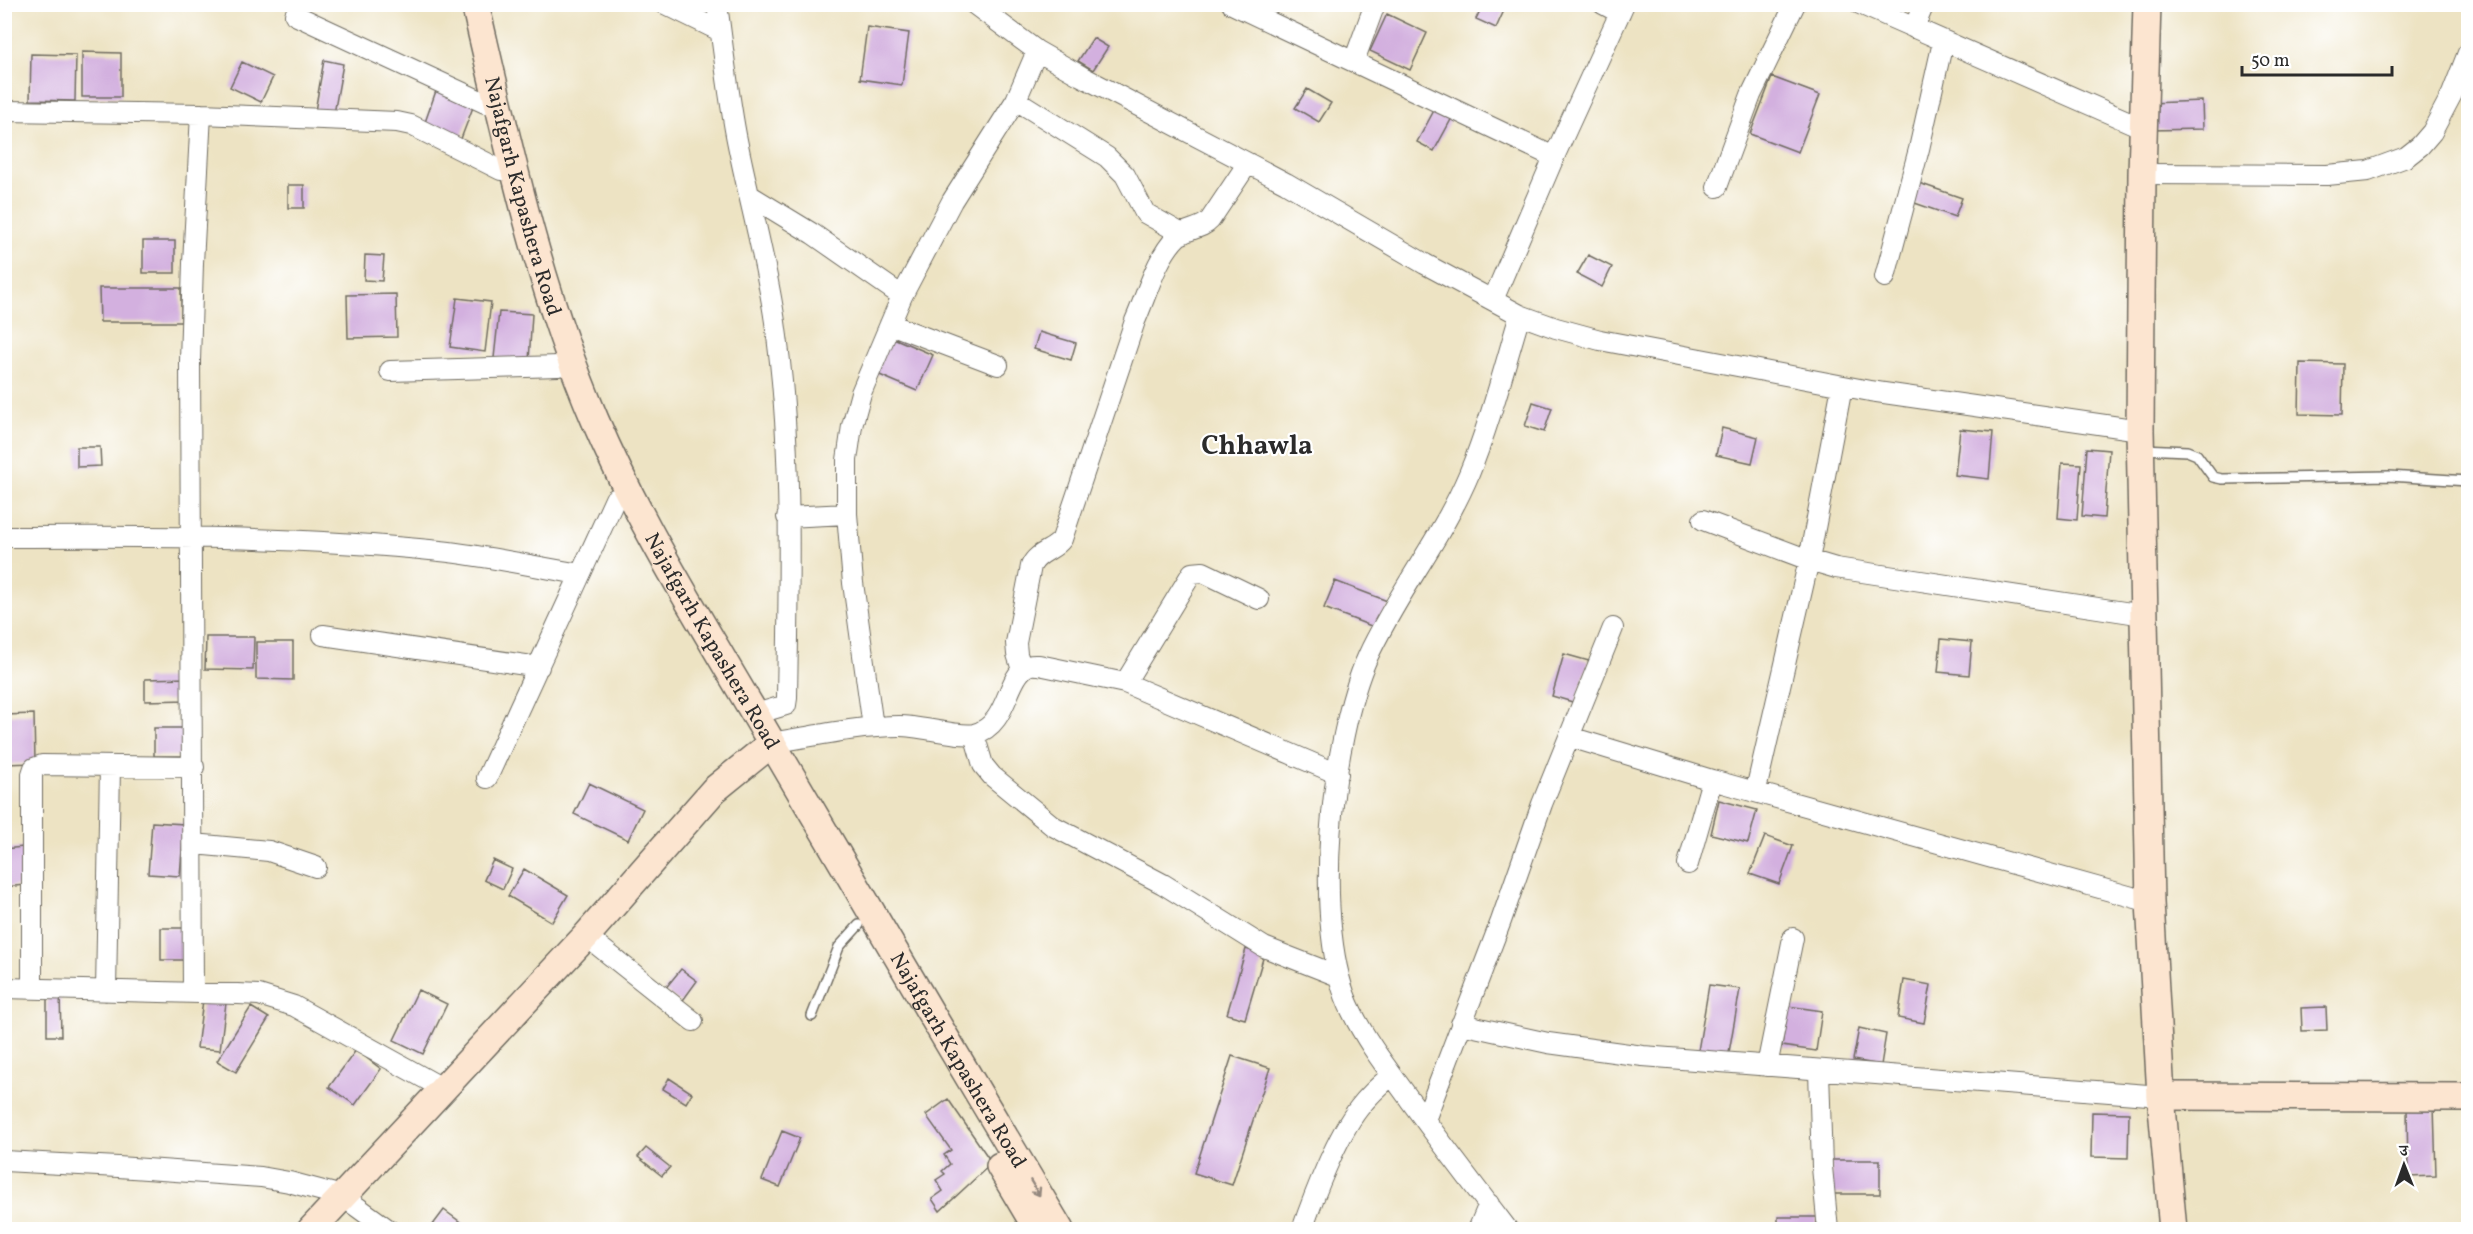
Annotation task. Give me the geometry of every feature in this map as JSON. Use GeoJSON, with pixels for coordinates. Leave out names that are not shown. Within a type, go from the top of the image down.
{"type":"FeatureCollection","features":[{"type":"Feature","properties":{"kind":"main road"},"geometry":{"type":"LineString","coordinates":[[462,4],[501,170],[537,303],[581,427],[615,499],[699,652],[766,748],[859,925],[1038,1230]]}},
{"type":"Feature","properties":{"kind":"main road","name":"Najafgarh Kapashera Road"},"geometry":{"type":"LineString","coordinates":[[475,4],[533,243],[563,337],[593,417],[622,480],[688,605],[756,714],[766,748],[1060,1230]]}},
{"type":"Feature","properties":{"kind":"main road"},"geometry":{"type":"LineString","coordinates":[[2147,4],[2142,174],[2140,440],[2150,902],[2161,1096],[2173,1230]]}},
{"type":"Feature","properties":{"kind":"main road"},"geometry":{"type":"LineString","coordinates":[[311,1230],[586,936],[714,790],[766,748]]}},
{"type":"Feature","properties":{"kind":"main road"},"geometry":{"type":"LineString","coordinates":[[2161,1096],[2469,1097]]}},
{"type":"Feature","properties":{"kind":"street"},"geometry":{"type":"LineString","coordinates":[[665,4],[720,31]]}},
{"type":"Feature","properties":{"kind":"street"},"geometry":{"type":"LineString","coordinates":[[717,4],[736,133],[769,283],[779,356],[787,518],[787,698],[786,705],[756,714]]}},
{"type":"Feature","properties":{"kind":"street"},"geometry":{"type":"LineString","coordinates":[[974,4],[1037,51],[1118,97],[1248,163],[1520,315],[1600,340],[2140,440]]}},
{"type":"Feature","properties":{"kind":"street"},"geometry":{"type":"LineString","coordinates":[[1232,4],[1554,158]]}},
{"type":"Feature","properties":{"kind":"street"},"geometry":{"type":"LineString","coordinates":[[1354,61],[1375,4]]}},
{"type":"Feature","properties":{"kind":"street"},"geometry":{"type":"LineString","coordinates":[[1717,187],[1751,94],[1795,4]]}},
{"type":"Feature","properties":{"kind":"street"},"geometry":{"type":"LineString","coordinates":[[1860,4],[2143,128]]}},
{"type":"Feature","properties":{"kind":"street"},"geometry":{"type":"LineString","coordinates":[[1914,28],[1924,4]]}},
{"type":"Feature","properties":{"kind":"street"},"geometry":{"type":"LineString","coordinates":[[1493,300],[1616,7]]}},
{"type":"Feature","properties":{"kind":"street"},"geometry":{"type":"LineString","coordinates":[[294,15],[485,103]]}},
{"type":"Feature","properties":{"kind":"street"},"geometry":{"type":"LineString","coordinates":[[1885,277],[1919,149],[1943,42]]}},
{"type":"Feature","properties":{"kind":"street"},"geometry":{"type":"LineString","coordinates":[[873,727],[853,584],[847,514],[847,460],[852,426],[861,393],[902,296],[952,201],[1016,100],[1037,51]]}},
{"type":"Feature","properties":{"kind":"street"},"geometry":{"type":"LineString","coordinates":[[2142,174],[2327,175],[2368,171],[2406,157],[2432,132],[2452,94],[2469,53]]}},
{"type":"Feature","properties":{"kind":"street"},"geometry":{"type":"LineString","coordinates":[[1016,100],[1115,164],[1125,175],[1145,213],[1182,234]]}},
{"type":"Feature","properties":{"kind":"street"},"geometry":{"type":"LineString","coordinates":[[4,111],[201,114],[397,122],[411,125],[501,170]]}},
{"type":"Feature","properties":{"kind":"street"},"geometry":{"type":"LineString","coordinates":[[193,993],[191,318],[201,114]]}},
{"type":"Feature","properties":{"kind":"street"},"geometry":{"type":"LineString","coordinates":[[1022,670],[1016,643],[1031,566],[1035,559],[1058,545],[1062,539],[1135,321],[1164,256],[1182,234],[1205,225],[1210,220],[1248,163]]}},
{"type":"Feature","properties":{"kind":"street"},"geometry":{"type":"LineString","coordinates":[[749,195],[813,234],[902,296]]}},
{"type":"Feature","properties":{"kind":"street"},"geometry":{"type":"LineString","coordinates":[[1508,1230],[1392,1075],[1352,1013],[1338,976],[1330,921],[1328,876],[1338,774],[1346,725],[1355,690],[1369,655],[1448,517],[1469,473],[1520,315]]}},
{"type":"Feature","properties":{"kind":"street"},"geometry":{"type":"LineString","coordinates":[[890,324],[998,364]]}},
{"type":"Feature","properties":{"kind":"street"},"geometry":{"type":"LineString","coordinates":[[390,371],[559,366]]}},
{"type":"Feature","properties":{"kind":"street"},"geometry":{"type":"LineString","coordinates":[[1756,790],[1809,560],[1842,386]]}},
{"type":"Feature","properties":{"kind":"street"},"geometry":{"type":"LineString","coordinates":[[486,778],[615,499]]}},
{"type":"Feature","properties":{"kind":"street"},"geometry":{"type":"LineString","coordinates":[[787,518],[847,514]]}},
{"type":"Feature","properties":{"kind":"street"},"geometry":{"type":"LineString","coordinates":[[1703,520],[1809,560],[1870,574],[2144,615]]}},
{"type":"Feature","properties":{"kind":"street"},"geometry":{"type":"LineString","coordinates":[[4,537],[190,536],[318,542],[442,551],[579,574]]}},
{"type":"Feature","properties":{"kind":"street"},"geometry":{"type":"LineString","coordinates":[[1125,683],[1192,573],[1203,572],[1259,599]]}},
{"type":"Feature","properties":{"kind":"street"},"geometry":{"type":"LineString","coordinates":[[1425,1120],[1501,921],[1542,804],[1612,628]]}},
{"type":"Feature","properties":{"kind":"street"},"geometry":{"type":"LineString","coordinates":[[323,634],[539,667]]}},
{"type":"Feature","properties":{"kind":"street"},"geometry":{"type":"LineString","coordinates":[[766,748],[873,727],[913,727],[974,734],[997,719],[1022,670],[1029,665],[1039,665],[1125,683],[1338,774]]}},
{"type":"Feature","properties":{"kind":"street"},"geometry":{"type":"LineString","coordinates":[[974,734],[983,765],[992,776],[1053,826],[1162,884],[1264,947],[1338,976]]}},
{"type":"Feature","properties":{"kind":"street"},"geometry":{"type":"LineString","coordinates":[[1570,737],[1712,780],[1756,790],[2150,902]]}},
{"type":"Feature","properties":{"kind":"street"},"geometry":{"type":"LineString","coordinates":[[32,988],[33,771],[42,765],[194,767]]}},
{"type":"Feature","properties":{"kind":"street"},"geometry":{"type":"LineString","coordinates":[[106,991],[110,766]]}},
{"type":"Feature","properties":{"kind":"street"},"geometry":{"type":"LineString","coordinates":[[1688,864],[1712,780]]}},
{"type":"Feature","properties":{"kind":"street"},"geometry":{"type":"LineString","coordinates":[[194,843],[270,851],[316,867]]}},
{"type":"Feature","properties":{"kind":"street"},"geometry":{"type":"LineString","coordinates":[[586,936],[693,1021]]}},
{"type":"Feature","properties":{"kind":"street"},"geometry":{"type":"LineString","coordinates":[[1767,1066],[1793,938]]}},
{"type":"Feature","properties":{"kind":"street"},"geometry":{"type":"LineString","coordinates":[[4,988],[258,995],[294,1006],[442,1088]]}},
{"type":"Feature","properties":{"kind":"street"},"geometry":{"type":"LineString","coordinates":[[1461,1024],[1593,1050],[1819,1071],[2161,1096]]}},
{"type":"Feature","properties":{"kind":"street"},"geometry":{"type":"LineString","coordinates":[[1819,1071],[1822,1167],[1828,1230]]}},
{"type":"Feature","properties":{"kind":"street"},"geometry":{"type":"LineString","coordinates":[[1302,1230],[1324,1173],[1358,1110],[1392,1075]]}},
{"type":"Feature","properties":{"kind":"street"},"geometry":{"type":"LineString","coordinates":[[4,1161],[261,1177],[319,1188],[342,1196],[389,1230]]}},
{"type":"Feature","properties":{"kind":"street"},"geometry":{"type":"LineString","coordinates":[[1478,1230],[1489,1204]]}},
{"type":"Feature","properties":{"kind":"lane"},"geometry":{"type":"LineString","coordinates":[[2140,440],[2197,455],[2212,477],[2222,479],[2389,476],[2469,481]]}},
{"type":"Feature","properties":{"kind":"lane"},"geometry":{"type":"LineString","coordinates":[[812,1016],[839,946],[859,925]]}},
{"type":"Feature","properties":{"kind":"building"},"geometry":{"type":"Polygon","coordinates":[[[1483,4],[1507,4],[1496,28],[1476,19],[1483,4]]]}},
{"type":"Feature","properties":{"kind":"building"},"geometry":{"type":"Polygon","coordinates":[[[1387,14],[1427,33],[1410,70],[1370,51],[1387,14]]]}},
{"type":"Feature","properties":{"kind":"building"},"geometry":{"type":"Polygon","coordinates":[[[867,27],[909,33],[902,85],[860,79],[867,27]]]}},
{"type":"Feature","properties":{"kind":"building"},"geometry":{"type":"Polygon","coordinates":[[[1093,38],[1108,47],[1093,70],[1078,61],[1093,38]]]}},
{"type":"Feature","properties":{"kind":"building"},"geometry":{"type":"Polygon","coordinates":[[[82,52],[121,53],[121,97],[82,97],[82,52]]]}},
{"type":"Feature","properties":{"kind":"building"},"geometry":{"type":"Polygon","coordinates":[[[31,54],[76,55],[75,101],[30,100],[31,54]]]}},
{"type":"Feature","properties":{"kind":"building"},"geometry":{"type":"Polygon","coordinates":[[[324,60],[343,64],[334,114],[315,111],[324,60]]]}},
{"type":"Feature","properties":{"kind":"building"},"geometry":{"type":"Polygon","coordinates":[[[242,62],[273,77],[261,102],[230,87],[242,62]]]}},
{"type":"Feature","properties":{"kind":"building"},"geometry":{"type":"Polygon","coordinates":[[[1772,77],[1820,95],[1798,152],[1750,134],[1772,77]]]}},
{"type":"Feature","properties":{"kind":"building"},"geometry":{"type":"Polygon","coordinates":[[[437,88],[475,102],[459,144],[423,128],[437,88]]]}},
{"type":"Feature","properties":{"kind":"building"},"geometry":{"type":"Polygon","coordinates":[[[1307,89],[1331,103],[1319,122],[1295,108],[1307,89]]]}},
{"type":"Feature","properties":{"kind":"building"},"geometry":{"type":"Polygon","coordinates":[[[2202,101],[2203,129],[2150,130],[2149,103],[2202,101]]]}},
{"type":"Feature","properties":{"kind":"building"},"geometry":{"type":"Polygon","coordinates":[[[1437,105],[1454,114],[1434,151],[1417,142],[1437,105]]]}},
{"type":"Feature","properties":{"kind":"building"},"geometry":{"type":"Polygon","coordinates":[[[1916,182],[1962,198],[1955,217],[1909,201],[1916,182]]]}},
{"type":"Feature","properties":{"kind":"building"},"geometry":{"type":"Polygon","coordinates":[[[288,185],[304,185],[304,208],[288,208],[288,185]]]}},
{"type":"Feature","properties":{"kind":"building"},"geometry":{"type":"Polygon","coordinates":[[[143,241],[175,241],[175,273],[143,273],[143,241]]]}},
{"type":"Feature","properties":{"kind":"building"},"geometry":{"type":"Polygon","coordinates":[[[365,255],[384,256],[382,281],[364,280],[365,255]]]}},
{"type":"Feature","properties":{"kind":"building"},"geometry":{"type":"Polygon","coordinates":[[[1588,255],[1612,267],[1602,287],[1577,274],[1588,255]]]}},
{"type":"Feature","properties":{"kind":"building"},"geometry":{"type":"Polygon","coordinates":[[[99,288],[181,288],[181,322],[100,322],[99,288]]]}},
{"type":"Feature","properties":{"kind":"building"},"geometry":{"type":"Polygon","coordinates":[[[396,294],[397,337],[348,338],[347,295],[396,294]]]}},
{"type":"Feature","properties":{"kind":"building"},"geometry":{"type":"Polygon","coordinates":[[[457,298],[491,302],[485,352],[450,347],[457,298]]]}},
{"type":"Feature","properties":{"kind":"building"},"geometry":{"type":"Polygon","coordinates":[[[499,312],[532,314],[529,361],[494,358],[499,312]]]}},
{"type":"Feature","properties":{"kind":"building"},"geometry":{"type":"Polygon","coordinates":[[[1039,332],[1076,343],[1071,360],[1034,349],[1039,332]]]}},
{"type":"Feature","properties":{"kind":"building"},"geometry":{"type":"Polygon","coordinates":[[[891,337],[933,355],[917,391],[875,373],[891,337]]]}},
{"type":"Feature","properties":{"kind":"building"},"geometry":{"type":"Polygon","coordinates":[[[2300,363],[2343,364],[2342,415],[2299,414],[2300,363]]]}},
{"type":"Feature","properties":{"kind":"building"},"geometry":{"type":"Polygon","coordinates":[[[1533,402],[1552,408],[1544,432],[1525,426],[1533,402]]]}},
{"type":"Feature","properties":{"kind":"building"},"geometry":{"type":"Polygon","coordinates":[[[1722,428],[1758,437],[1752,463],[1716,455],[1722,428]]]}},
{"type":"Feature","properties":{"kind":"building"},"geometry":{"type":"Polygon","coordinates":[[[1960,429],[1993,432],[1989,479],[1955,475],[1960,429]]]}},
{"type":"Feature","properties":{"kind":"building"},"geometry":{"type":"Polygon","coordinates":[[[77,447],[100,447],[101,466],[77,467],[77,447]]]}},
{"type":"Feature","properties":{"kind":"building"},"geometry":{"type":"Polygon","coordinates":[[[2087,448],[2109,450],[2104,518],[2082,516],[2087,448]]]}},
{"type":"Feature","properties":{"kind":"building"},"geometry":{"type":"Polygon","coordinates":[[[2062,463],[2081,464],[2077,520],[2058,518],[2062,463]]]}},
{"type":"Feature","properties":{"kind":"building"},"geometry":{"type":"Polygon","coordinates":[[[1335,581],[1390,602],[1379,629],[1324,608],[1335,581]]]}},
{"type":"Feature","properties":{"kind":"building"},"geometry":{"type":"Polygon","coordinates":[[[206,637],[254,637],[253,670],[205,669],[206,637]]]}},
{"type":"Feature","properties":{"kind":"building"},"geometry":{"type":"Polygon","coordinates":[[[1941,639],[1972,642],[1969,675],[1938,672],[1941,639]]]}},
{"type":"Feature","properties":{"kind":"building"},"geometry":{"type":"Polygon","coordinates":[[[256,642],[293,642],[293,680],[256,679],[256,642]]]}},
{"type":"Feature","properties":{"kind":"building"},"geometry":{"type":"Polygon","coordinates":[[[1564,654],[1589,661],[1576,703],[1552,696],[1564,654]]]}},
{"type":"Feature","properties":{"kind":"building"},"geometry":{"type":"Polygon","coordinates":[[[188,678],[188,700],[145,701],[145,679],[188,678]]]}},
{"type":"Feature","properties":{"kind":"building"},"geometry":{"type":"Polygon","coordinates":[[[34,714],[35,763],[4,764],[4,715],[34,714]]]}},
{"type":"Feature","properties":{"kind":"building"},"geometry":{"type":"Polygon","coordinates":[[[154,728],[190,728],[190,756],[154,756],[154,728]]]}},
{"type":"Feature","properties":{"kind":"building"},"geometry":{"type":"Polygon","coordinates":[[[589,783],[643,809],[628,840],[574,814],[589,783]]]}},
{"type":"Feature","properties":{"kind":"building"},"geometry":{"type":"Polygon","coordinates":[[[1719,800],[1757,810],[1748,843],[1711,834],[1719,800]]]}},
{"type":"Feature","properties":{"kind":"building"},"geometry":{"type":"Polygon","coordinates":[[[152,822],[184,824],[180,876],[148,874],[152,822]]]}},
{"type":"Feature","properties":{"kind":"building"},"geometry":{"type":"Polygon","coordinates":[[[1765,836],[1793,846],[1779,884],[1750,874],[1765,836]]]}},
{"type":"Feature","properties":{"kind":"building"},"geometry":{"type":"Polygon","coordinates":[[[23,847],[25,885],[4,887],[4,849],[23,847]]]}},
{"type":"Feature","properties":{"kind":"building"},"geometry":{"type":"Polygon","coordinates":[[[493,860],[512,869],[503,889],[484,880],[493,860]]]}},
{"type":"Feature","properties":{"kind":"building"},"geometry":{"type":"Polygon","coordinates":[[[524,869],[568,895],[552,922],[508,896],[524,869]]]}},
{"type":"Feature","properties":{"kind":"building"},"geometry":{"type":"Polygon","coordinates":[[[161,928],[185,928],[186,960],[161,960],[161,928]]]}},
{"type":"Feature","properties":{"kind":"building"},"geometry":{"type":"Polygon","coordinates":[[[1246,949],[1264,955],[1245,1019],[1227,1014],[1246,949]]]}},
{"type":"Feature","properties":{"kind":"building"},"geometry":{"type":"Polygon","coordinates":[[[681,969],[697,981],[681,1003],[664,990],[681,969]]]}},
{"type":"Feature","properties":{"kind":"building"},"geometry":{"type":"Polygon","coordinates":[[[1904,980],[1931,985],[1924,1023],[1898,1018],[1904,980]]]}},
{"type":"Feature","properties":{"kind":"building"},"geometry":{"type":"Polygon","coordinates":[[[1709,985],[1740,989],[1728,1058],[1698,1051],[1709,985]]]}},
{"type":"Feature","properties":{"kind":"building"},"geometry":{"type":"Polygon","coordinates":[[[418,990],[447,1004],[423,1054],[394,1040],[418,990]]]}},
{"type":"Feature","properties":{"kind":"building"},"geometry":{"type":"Polygon","coordinates":[[[47,992],[60,992],[61,1036],[47,1036],[47,992]]]}},
{"type":"Feature","properties":{"kind":"building"},"geometry":{"type":"Polygon","coordinates":[[[203,1000],[226,1003],[220,1050],[197,1048],[203,1000]]]}},
{"type":"Feature","properties":{"kind":"building"},"geometry":{"type":"Polygon","coordinates":[[[1788,1006],[1822,1011],[1816,1051],[1782,1046],[1788,1006]]]}},
{"type":"Feature","properties":{"kind":"building"},"geometry":{"type":"Polygon","coordinates":[[[251,1007],[269,1018],[236,1072],[217,1061],[251,1007]]]}},
{"type":"Feature","properties":{"kind":"building"},"geometry":{"type":"Polygon","coordinates":[[[2326,1007],[2327,1030],[2302,1031],[2301,1008],[2326,1007]]]}},
{"type":"Feature","properties":{"kind":"building"},"geometry":{"type":"Polygon","coordinates":[[[1859,1028],[1886,1034],[1881,1065],[1853,1060],[1859,1028]]]}},
{"type":"Feature","properties":{"kind":"building"},"geometry":{"type":"Polygon","coordinates":[[[356,1050],[381,1069],[355,1105],[329,1087],[356,1050]]]}},
{"type":"Feature","properties":{"kind":"building"},"geometry":{"type":"Polygon","coordinates":[[[1232,1056],[1270,1068],[1232,1185],[1194,1173],[1232,1056]]]}},
{"type":"Feature","properties":{"kind":"building"},"geometry":{"type":"Polygon","coordinates":[[[669,1078],[692,1093],[686,1103],[663,1089],[669,1078]]]}},
{"type":"Feature","properties":{"kind":"building"},"geometry":{"type":"Polygon","coordinates":[[[948,1099],[992,1163],[940,1211],[932,1199],[943,1191],[936,1180],[945,1174],[942,1171],[950,1164],[944,1155],[951,1150],[926,1115],[948,1099]]]}},
{"type":"Feature","properties":{"kind":"building"},"geometry":{"type":"Polygon","coordinates":[[[2434,1105],[2436,1176],[2408,1177],[2407,1106],[2434,1105]]]}},
{"type":"Feature","properties":{"kind":"building"},"geometry":{"type":"Polygon","coordinates":[[[2092,1112],[2129,1113],[2128,1158],[2091,1157],[2092,1112]]]}},
{"type":"Feature","properties":{"kind":"building"},"geometry":{"type":"Polygon","coordinates":[[[782,1131],[800,1138],[780,1187],[762,1180],[782,1131]]]}},
{"type":"Feature","properties":{"kind":"building"},"geometry":{"type":"Polygon","coordinates":[[[646,1148],[670,1167],[662,1176],[638,1157],[646,1148]]]}},
{"type":"Feature","properties":{"kind":"building"},"geometry":{"type":"Polygon","coordinates":[[[1831,1160],[1880,1160],[1880,1194],[1831,1194],[1831,1160]]]}},
{"type":"Feature","properties":{"kind":"building"},"geometry":{"type":"Polygon","coordinates":[[[444,1210],[463,1224],[458,1230],[429,1230],[444,1210]]]}},
{"type":"Feature","properties":{"kind":"building"},"geometry":{"type":"Polygon","coordinates":[[[1778,1217],[1817,1217],[1817,1230],[1778,1230],[1778,1217]]]}},
{"type":"Feature","properties":{"kind":"district","name":"Chhawla"},"geometry":{"type":"Point","coordinates":[1257,445]}}]}
